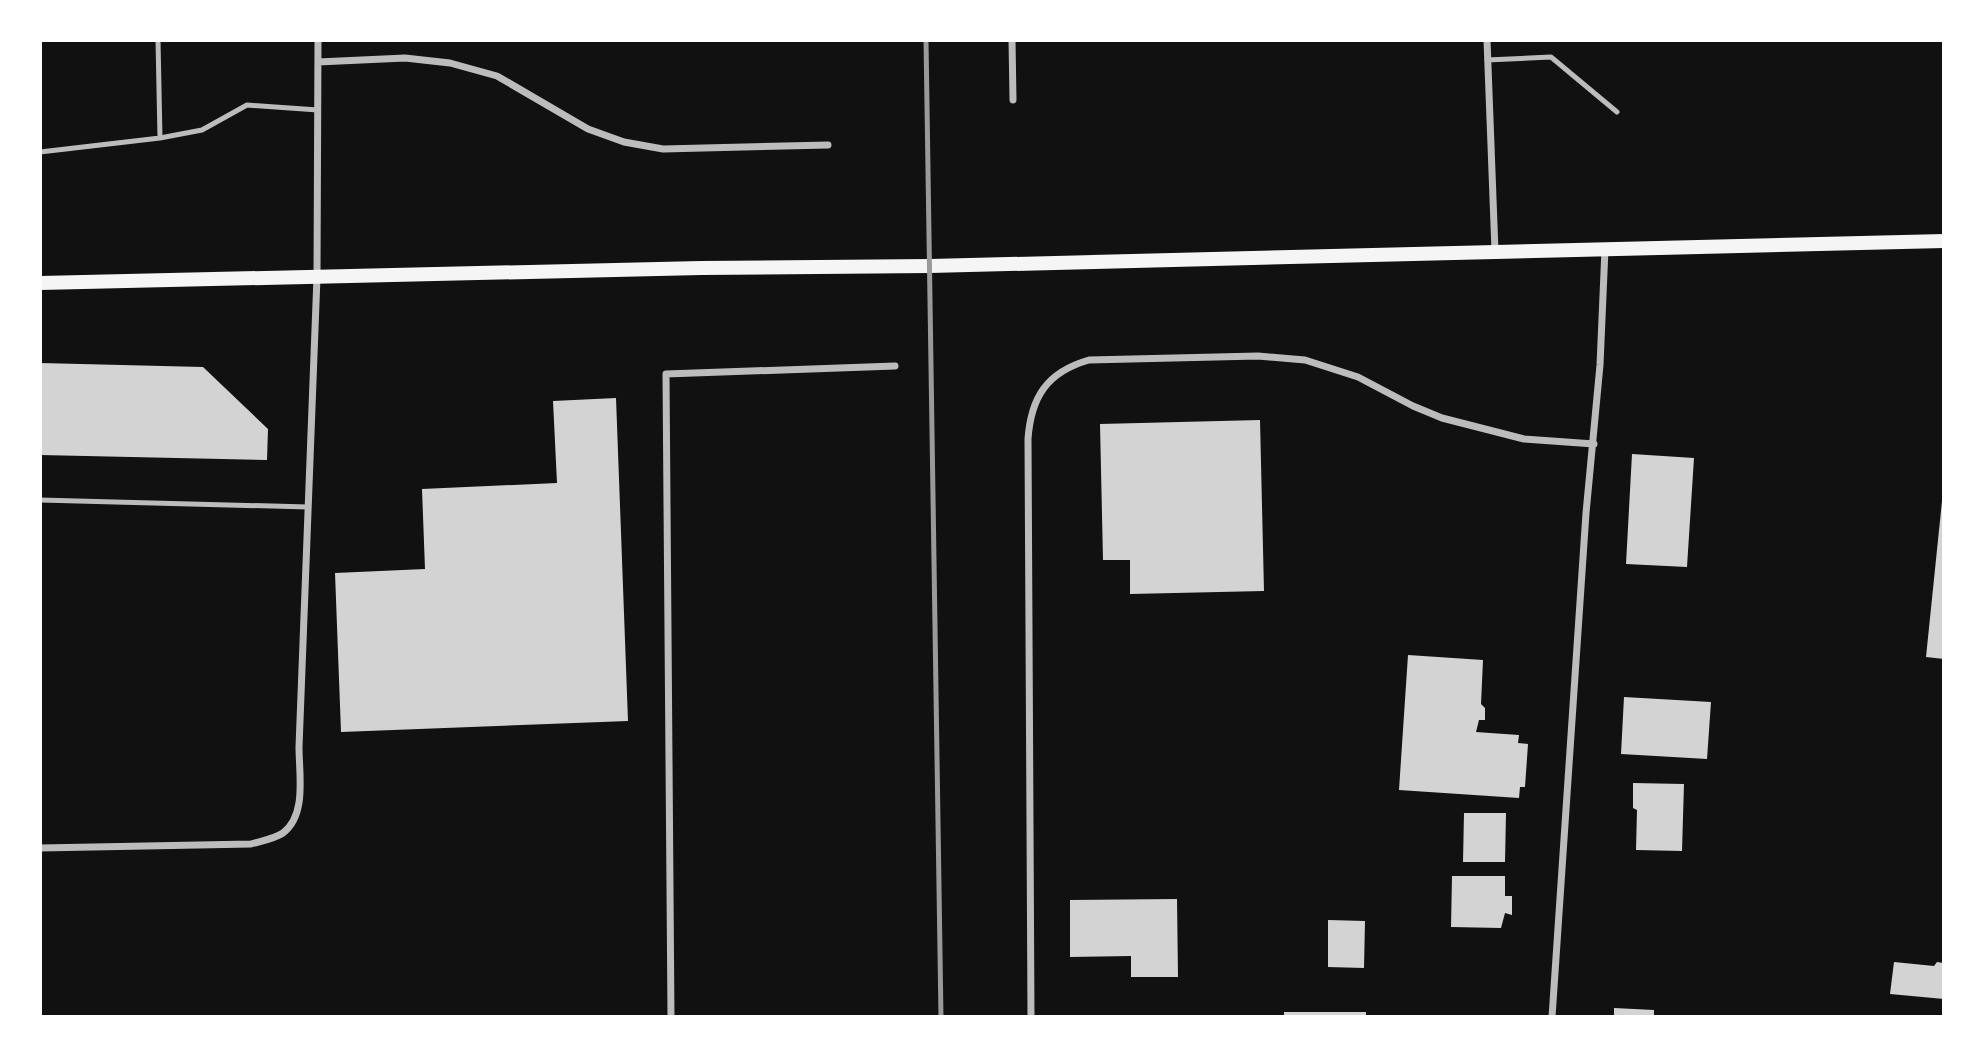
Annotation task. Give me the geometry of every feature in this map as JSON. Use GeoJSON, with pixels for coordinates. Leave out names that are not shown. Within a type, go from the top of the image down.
{"type":"FeatureCollection","features":[{"type":"Feature","properties":{"kind":"main road"},"geometry":{"type":"LineString","coordinates":[[40,283],[701,268],[930,267],[1944,241]]}},
{"type":"Feature","properties":{"kind":"street"},"geometry":{"type":"LineString","coordinates":[[40,848],[251,844],[272,838],[291,825],[296,817],[300,797],[299,747],[317,277],[318,40]]}},
{"type":"Feature","properties":{"kind":"street"},"geometry":{"type":"LineString","coordinates":[[1012,40],[1013,100]]}},
{"type":"Feature","properties":{"kind":"street"},"geometry":{"type":"LineString","coordinates":[[1487,40],[1495,251]]}},
{"type":"Feature","properties":{"kind":"street"},"geometry":{"type":"LineString","coordinates":[[318,62],[405,58],[450,63],[497,76],[588,129],[624,142],[663,149],[828,145]]}},
{"type":"Feature","properties":{"kind":"street"},"geometry":{"type":"LineString","coordinates":[[1552,1017],[1586,513],[1600,365],[1605,248]]}},
{"type":"Feature","properties":{"kind":"street"},"geometry":{"type":"LineString","coordinates":[[1031,1017],[1028,439],[1038,395],[1053,377],[1088,360],[1258,356],[1305,360],[1359,377],[1413,407],[1442,418],[1524,439],[1594,443]]}},
{"type":"Feature","properties":{"kind":"street"},"geometry":{"type":"LineString","coordinates":[[671,1017],[666,374],[895,366]]}},
{"type":"Feature","properties":{"kind":"lane"},"geometry":{"type":"LineString","coordinates":[[158,40],[160,138]]}},
{"type":"Feature","properties":{"kind":"lane"},"geometry":{"type":"LineString","coordinates":[[1487,60],[1551,57],[1617,112]]}},
{"type":"Feature","properties":{"kind":"lane"},"geometry":{"type":"LineString","coordinates":[[40,152],[160,138],[202,130],[247,105],[318,110]]}},
{"type":"Feature","properties":{"kind":"lane"},"geometry":{"type":"LineString","coordinates":[[40,500],[308,507]]}},
{"type":"Feature","properties":{"kind":"building"},"geometry":{"type":"Polygon","coordinates":[[[40,363],[203,367],[268,429],[267,460],[40,455],[40,363]]]}},
{"type":"Feature","properties":{"kind":"building"},"geometry":{"type":"Polygon","coordinates":[[[616,398],[628,721],[341,732],[335,573],[425,569],[422,489],[557,483],[553,401],[616,398]]]}},
{"type":"Feature","properties":{"kind":"building"},"geometry":{"type":"Polygon","coordinates":[[[1260,420],[1264,591],[1130,594],[1130,560],[1103,560],[1100,424],[1260,420]]]}},
{"type":"Feature","properties":{"kind":"building"},"geometry":{"type":"Polygon","coordinates":[[[1632,454],[1694,458],[1687,567],[1626,564],[1632,454]]]}},
{"type":"Feature","properties":{"kind":"building"},"geometry":{"type":"Polygon","coordinates":[[[1944,501],[1944,659],[1926,657],[1944,501]]]}},
{"type":"Feature","properties":{"kind":"building"},"geometry":{"type":"Polygon","coordinates":[[[1408,655],[1483,660],[1481,704],[1485,708],[1485,720],[1479,720],[1476,732],[1519,735],[1518,743],[1528,744],[1525,787],[1520,787],[1519,798],[1399,790],[1408,655]]]}},
{"type":"Feature","properties":{"kind":"building"},"geometry":{"type":"Polygon","coordinates":[[[1624,697],[1711,702],[1707,759],[1621,754],[1624,697]]]}},
{"type":"Feature","properties":{"kind":"building"},"geometry":{"type":"Polygon","coordinates":[[[1633,783],[1684,784],[1682,851],[1636,850],[1637,810],[1633,808],[1633,783]]]}},
{"type":"Feature","properties":{"kind":"building"},"geometry":{"type":"Polygon","coordinates":[[[1464,813],[1506,813],[1505,862],[1463,862],[1464,813]]]}},
{"type":"Feature","properties":{"kind":"building"},"geometry":{"type":"Polygon","coordinates":[[[1452,876],[1505,876],[1505,896],[1512,896],[1512,915],[1505,913],[1501,928],[1451,927],[1452,876]]]}},
{"type":"Feature","properties":{"kind":"building"},"geometry":{"type":"Polygon","coordinates":[[[1177,899],[1178,977],[1131,977],[1131,956],[1070,957],[1070,900],[1177,899]]]}},
{"type":"Feature","properties":{"kind":"building"},"geometry":{"type":"Polygon","coordinates":[[[1328,920],[1365,921],[1364,968],[1328,967],[1328,920]]]}},
{"type":"Feature","properties":{"kind":"building"},"geometry":{"type":"Polygon","coordinates":[[[1894,962],[1934,966],[1937,962],[1944,963],[1944,999],[1890,994],[1894,962]]]}},
{"type":"Feature","properties":{"kind":"building"},"geometry":{"type":"Polygon","coordinates":[[[1614,1008],[1654,1010],[1654,1017],[1614,1017],[1614,1008]]]}},
{"type":"Feature","properties":{"kind":"building"},"geometry":{"type":"Polygon","coordinates":[[[1284,1012],[1366,1012],[1366,1017],[1284,1017],[1284,1012]]]}},
{"type":"Feature","properties":{"kind":"railway"},"geometry":{"type":"LineString","coordinates":[[926,40],[941,1017]]}}]}
